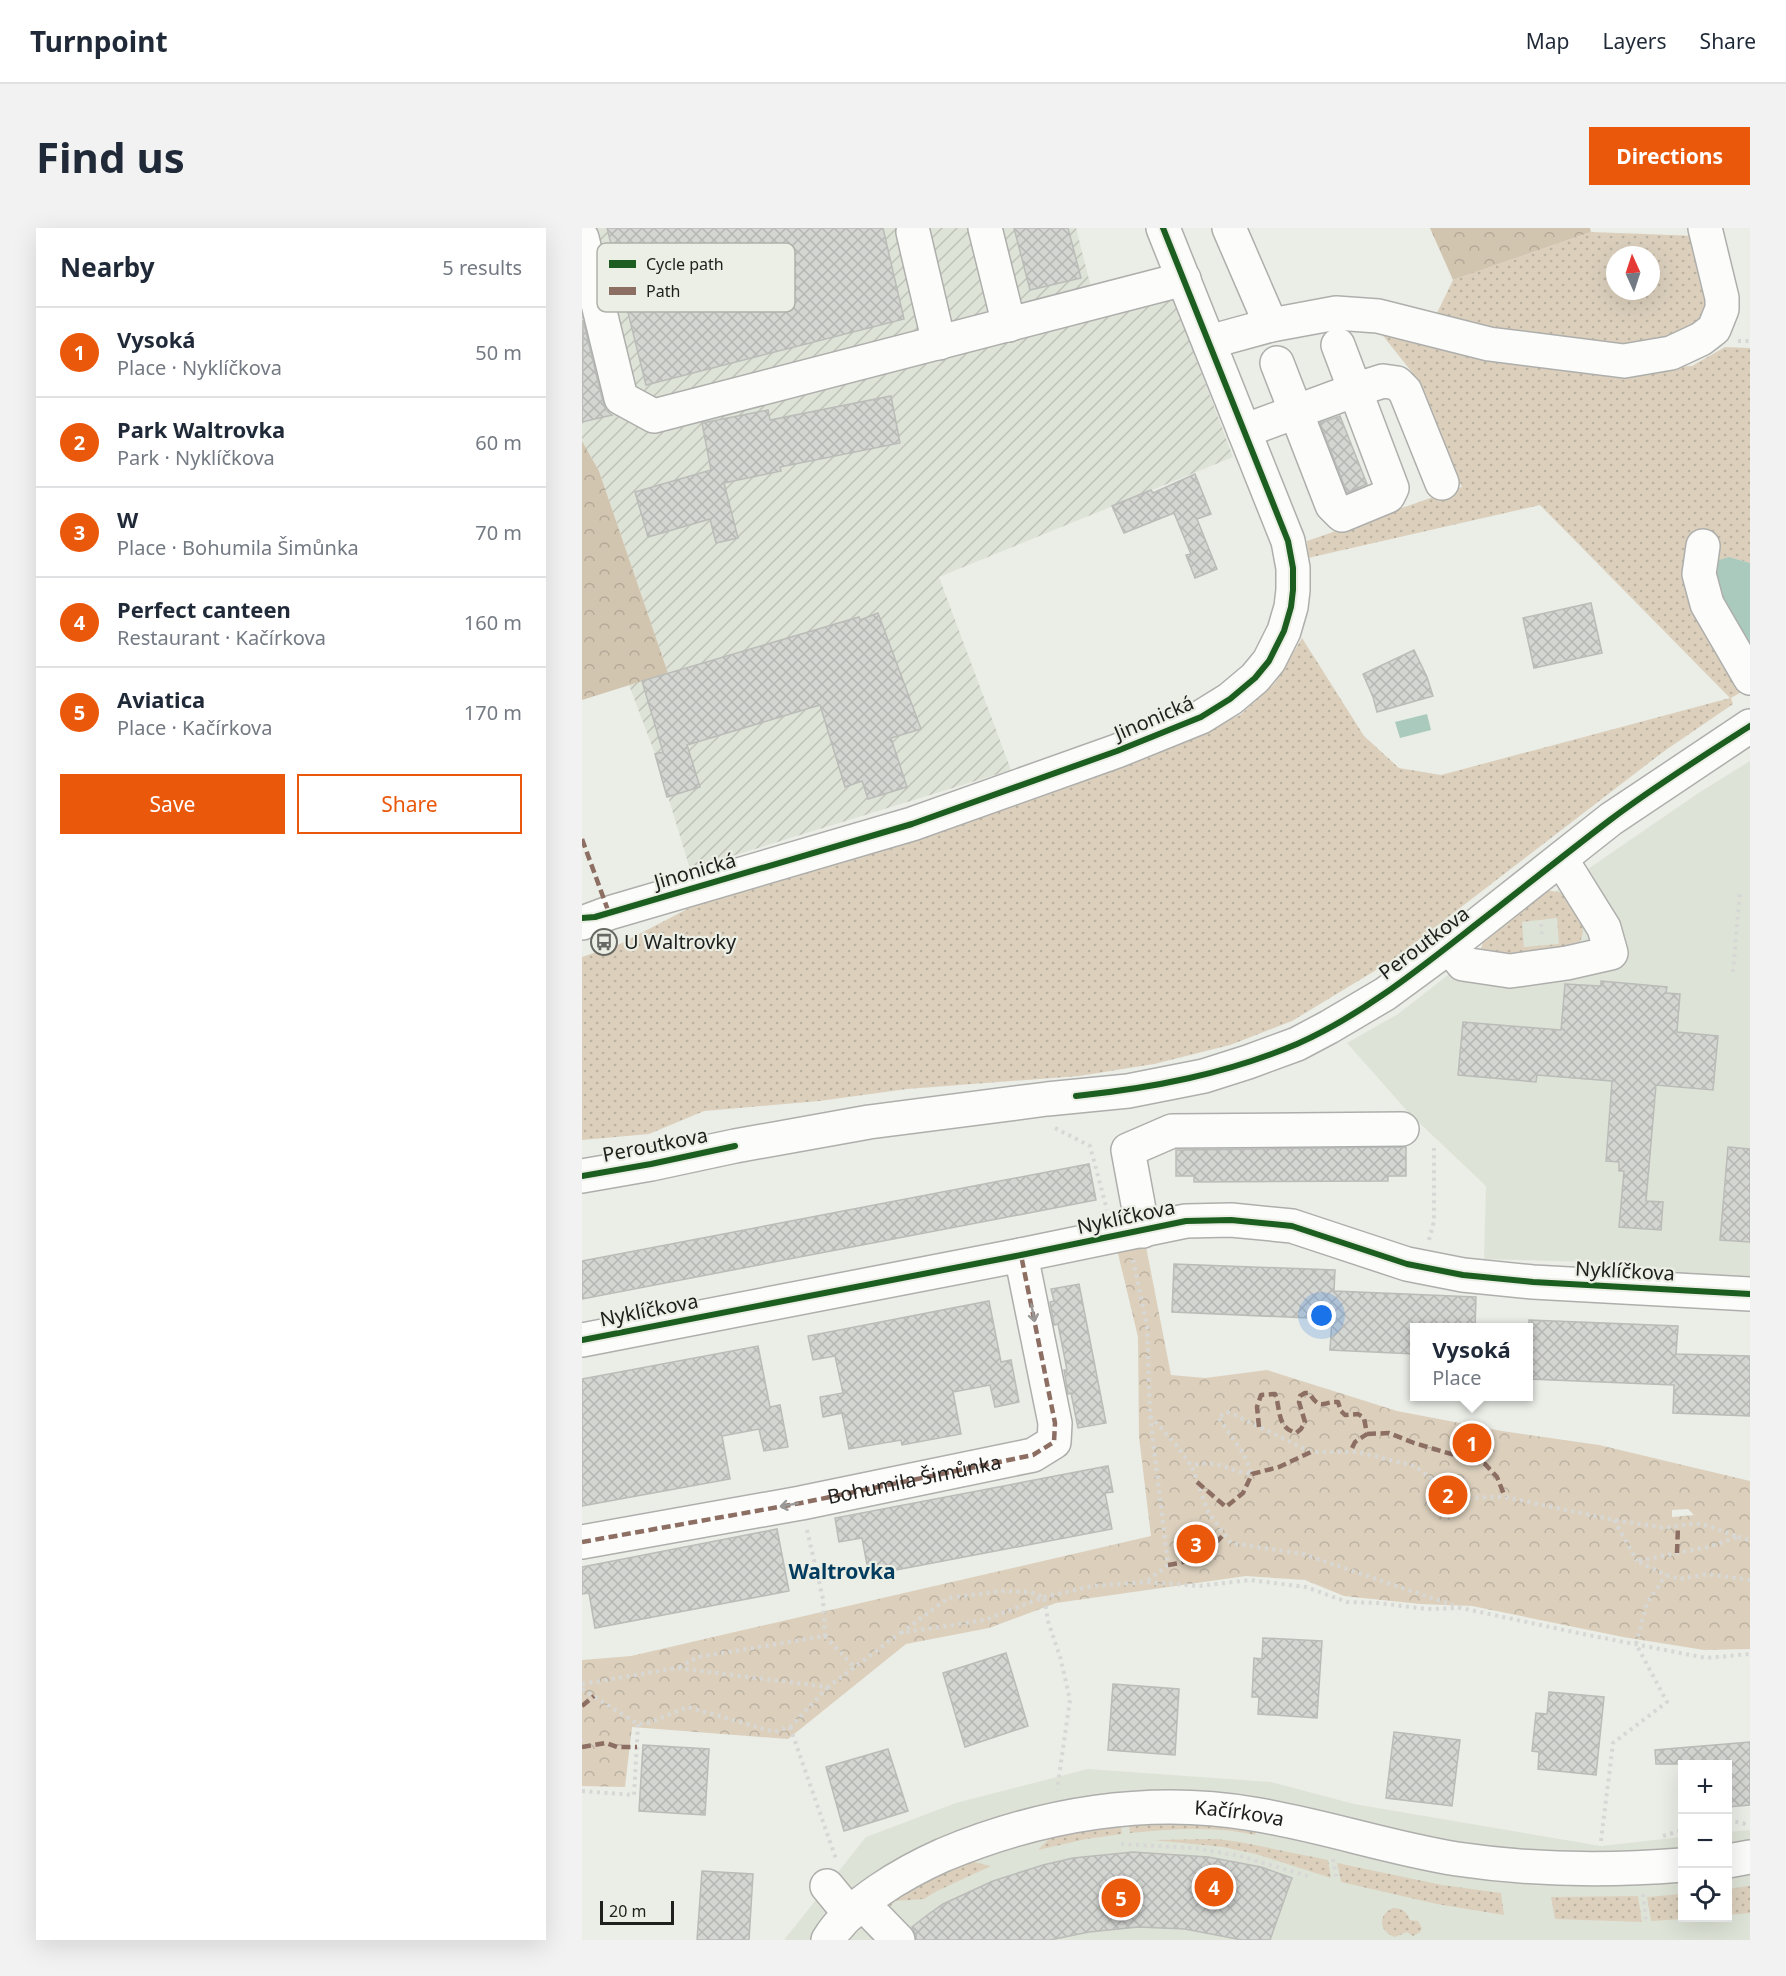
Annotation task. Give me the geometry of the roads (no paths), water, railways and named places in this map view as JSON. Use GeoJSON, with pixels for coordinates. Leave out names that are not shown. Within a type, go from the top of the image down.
{"type":"FeatureCollection","features":[{"type":"Feature","properties":{"kind":"street"},"geometry":{"type":"LineString","coordinates":[[985,228],[1009,325]]}},
{"type":"Feature","properties":{"kind":"street","name":"Jinonická"},"geometry":{"type":"LineString","coordinates":[[586,919],[912,825],[1117,752],[1201,717],[1230,699],[1255,678],[1269,661],[1284,630],[1293,590],[1293,568],[1288,541],[1163,228]]}},
{"type":"Feature","properties":{"kind":"street"},"geometry":{"type":"LineString","coordinates":[[1230,228],[1271,325]]}},
{"type":"Feature","properties":{"kind":"street"},"geometry":{"type":"LineString","coordinates":[[1209,342],[1271,325],[1336,313],[1378,316],[1489,344],[1548,352],[1624,361],[1671,353],[1701,339],[1714,329],[1722,309],[1722,298],[1705,228]]}},
{"type":"Feature","properties":{"kind":"street"},"geometry":{"type":"LineString","coordinates":[[913,232],[939,343]]}},
{"type":"Feature","properties":{"kind":"street"},"geometry":{"type":"LineString","coordinates":[[582,238],[597,300]]}},
{"type":"Feature","properties":{"kind":"street"},"geometry":{"type":"LineString","coordinates":[[600,312],[621,398],[654,416],[1184,279]]}},
{"type":"Feature","properties":{"kind":"street"},"geometry":{"type":"LineString","coordinates":[[1277,363],[1332,505],[1342,515],[1388,496],[1392,488],[1338,345]]}},
{"type":"Feature","properties":{"kind":"street"},"geometry":{"type":"LineString","coordinates":[[1244,431],[1383,381],[1397,382],[1406,391],[1442,483]]}},
{"type":"Feature","properties":{"kind":"street"},"geometry":{"type":"LineString","coordinates":[[1703,546],[1699,574],[1707,604],[1750,678]]}},
{"type":"Feature","properties":{"kind":"street","name":"Peroutkova"},"geometry":{"type":"LineString","coordinates":[[582,1176],[869,1122],[1128,1091],[1203,1076],[1297,1044],[1329,1028],[1385,994],[1449,947],[1611,819],[1750,726]]}},
{"type":"Feature","properties":{"kind":"street"},"geometry":{"type":"LineString","coordinates":[[1449,947],[1463,964],[1510,971],[1567,963],[1611,953],[1605,928],[1561,859]]}},
{"type":"Feature","properties":{"kind":"street"},"geometry":{"type":"LineString","coordinates":[[1134,1232],[1128,1150],[1172,1131],[1402,1129]]}},
{"type":"Feature","properties":{"kind":"street","name":"Nyklíčkova"},"geometry":{"type":"LineString","coordinates":[[582,1340],[1186,1221],[1241,1221],[1292,1226],[1407,1264],[1463,1275],[1533,1282],[1750,1294]]}},
{"type":"Feature","properties":{"kind":"street","name":"Bohumila Šimůnka"},"geometry":{"type":"LineString","coordinates":[[582,1542],[801,1503],[1033,1455],[1054,1443],[1055,1423],[1022,1255]]}},
{"type":"Feature","properties":{"kind":"street","name":"Kačírkova"},"geometry":{"type":"LineString","coordinates":[[828,1940],[856,1909],[897,1879],[927,1862],[1001,1834],[1042,1822],[1079,1814],[1149,1807],[1182,1807],[1254,1814],[1398,1848],[1458,1859],[1567,1868],[1639,1869],[1678,1865]]}},
{"type":"Feature","properties":{"kind":"street"},"geometry":{"type":"LineString","coordinates":[[1732,1860],[1750,1857]]}},
{"type":"Feature","properties":{"kind":"street"},"geometry":{"type":"LineString","coordinates":[[832,1874],[856,1909],[898,1940]]}},
{"type":"Feature","properties":{"kind":"place","name":"U Waltrovky"},"geometry":{"type":"Point","coordinates":[604,942]}},
{"type":"Feature","properties":{"kind":"place","name":"Vysoká"},"geometry":{"type":"Point","coordinates":[1472,1443]}},
{"type":"Feature","properties":{"kind":"place","name":"Park Waltrovka"},"geometry":{"type":"Point","coordinates":[1448,1495]}},
{"type":"Feature","properties":{"kind":"place","name":"W"},"geometry":{"type":"Point","coordinates":[1196,1544]}},
{"type":"Feature","properties":{"kind":"place","name":"Perfect canteen"},"geometry":{"type":"Point","coordinates":[1214,1887]}},
{"type":"Feature","properties":{"kind":"place","name":"Aviatica"},"geometry":{"type":"Point","coordinates":[1121,1898]}},
{"type":"Feature","properties":{"kind":"district","name":"Waltrovka"},"geometry":{"type":"Point","coordinates":[842,1572]}}]}
